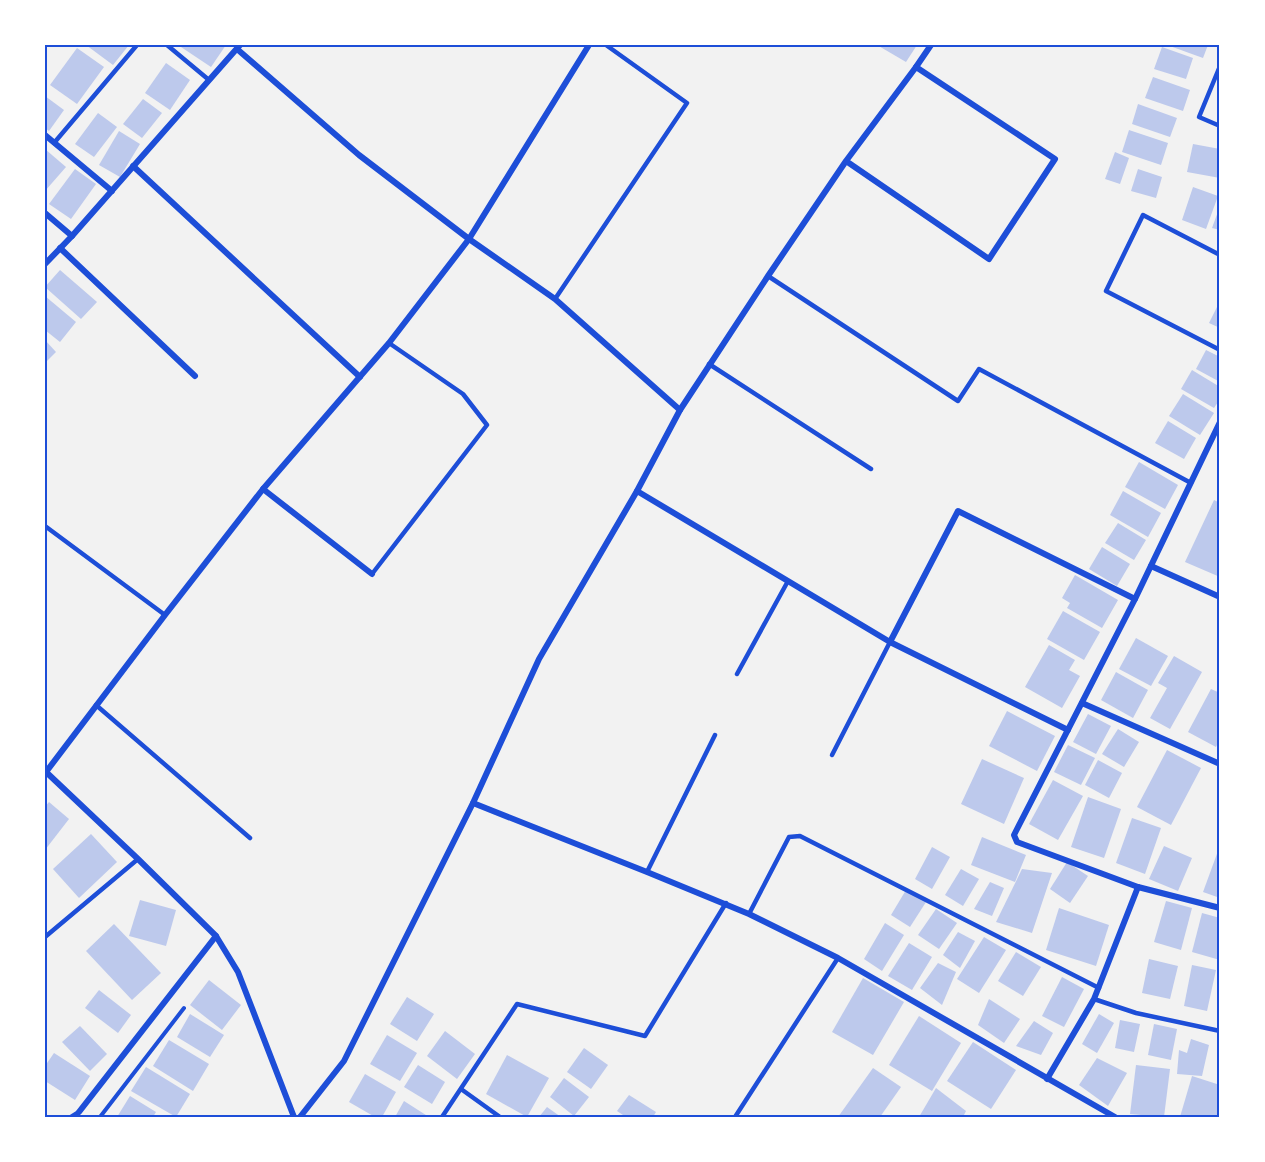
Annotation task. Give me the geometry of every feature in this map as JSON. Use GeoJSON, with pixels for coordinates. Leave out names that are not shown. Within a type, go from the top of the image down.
{"type":"FeatureCollection","features":[{"type":"Feature","properties":{"kind":"street"},"geometry":{"type":"LineString","coordinates":[[294,1117],[238,972],[216,936],[45,772],[263,489],[389,342],[469,239],[589,45]]}},
{"type":"Feature","properties":{"kind":"street"},"geometry":{"type":"LineString","coordinates":[[300,1117],[344,1061],[473,803],[539,659],[637,490],[680,410],[846,161],[931,45]]}},
{"type":"Feature","properties":{"kind":"street"},"geometry":{"type":"LineString","coordinates":[[45,264],[238,47],[359,155],[469,239],[555,299],[680,410]]}},
{"type":"Feature","properties":{"kind":"street"},"geometry":{"type":"LineString","coordinates":[[846,161],[989,259],[1055,159],[916,67]]}},
{"type":"Feature","properties":{"kind":"street"},"geometry":{"type":"LineString","coordinates":[[45,135],[112,190]]}},
{"type":"Feature","properties":{"kind":"street"},"geometry":{"type":"LineString","coordinates":[[133,166],[360,377]]}},
{"type":"Feature","properties":{"kind":"street"},"geometry":{"type":"LineString","coordinates":[[45,213],[72,236]]}},
{"type":"Feature","properties":{"kind":"street"},"geometry":{"type":"LineString","coordinates":[[60,248],[195,375]]}},
{"type":"Feature","properties":{"kind":"street"},"geometry":{"type":"LineString","coordinates":[[1220,422],[1135,599],[1014,835],[1017,842],[1138,887],[1220,908]]}},
{"type":"Feature","properties":{"kind":"street"},"geometry":{"type":"LineString","coordinates":[[1212,440],[1220,444]]}},
{"type":"Feature","properties":{"kind":"street"},"geometry":{"type":"LineString","coordinates":[[263,489],[372,574]]}},
{"type":"Feature","properties":{"kind":"street"},"geometry":{"type":"LineString","coordinates":[[637,490],[890,642],[1068,730]]}},
{"type":"Feature","properties":{"kind":"street"},"geometry":{"type":"LineString","coordinates":[[890,642],[958,511],[1135,599]]}},
{"type":"Feature","properties":{"kind":"street"},"geometry":{"type":"LineString","coordinates":[[1151,566],[1220,597]]}},
{"type":"Feature","properties":{"kind":"street"},"geometry":{"type":"LineString","coordinates":[[1082,703],[1220,764]]}},
{"type":"Feature","properties":{"kind":"street"},"geometry":{"type":"LineString","coordinates":[[473,803],[750,914],[838,958],[1106,1115],[1115,1117]]}},
{"type":"Feature","properties":{"kind":"street"},"geometry":{"type":"LineString","coordinates":[[1047,1079],[1094,999],[1138,887]]}},
{"type":"Feature","properties":{"kind":"street"},"geometry":{"type":"LineString","coordinates":[[79,1112],[216,936]]}},
{"type":"Feature","properties":{"kind":"lane"},"geometry":{"type":"LineString","coordinates":[[54,143],[137,45]]}},
{"type":"Feature","properties":{"kind":"lane"},"geometry":{"type":"LineString","coordinates":[[167,45],[209,80]]}},
{"type":"Feature","properties":{"kind":"lane"},"geometry":{"type":"LineString","coordinates":[[555,299],[687,102],[606,45]]}},
{"type":"Feature","properties":{"kind":"lane"},"geometry":{"type":"LineString","coordinates":[[1220,66],[1199,117],[1220,126]]}},
{"type":"Feature","properties":{"kind":"lane"},"geometry":{"type":"LineString","coordinates":[[1220,255],[1143,215],[1106,291],[1220,350]]}},
{"type":"Feature","properties":{"kind":"lane"},"geometry":{"type":"LineString","coordinates":[[768,276],[958,401],[979,369],[1191,483]]}},
{"type":"Feature","properties":{"kind":"lane"},"geometry":{"type":"LineString","coordinates":[[372,574],[487,425],[464,394],[389,342]]}},
{"type":"Feature","properties":{"kind":"lane"},"geometry":{"type":"LineString","coordinates":[[709,364],[871,469]]}},
{"type":"Feature","properties":{"kind":"lane"},"geometry":{"type":"LineString","coordinates":[[45,526],[165,615]]}},
{"type":"Feature","properties":{"kind":"lane"},"geometry":{"type":"LineString","coordinates":[[737,675],[788,581]]}},
{"type":"Feature","properties":{"kind":"lane"},"geometry":{"type":"LineString","coordinates":[[832,755],[890,642]]}},
{"type":"Feature","properties":{"kind":"lane"},"geometry":{"type":"LineString","coordinates":[[96,705],[250,838]]}},
{"type":"Feature","properties":{"kind":"lane"},"geometry":{"type":"LineString","coordinates":[[647,872],[715,735]]}},
{"type":"Feature","properties":{"kind":"lane"},"geometry":{"type":"LineString","coordinates":[[750,914],[789,837],[800,836],[1099,988]]}},
{"type":"Feature","properties":{"kind":"lane"},"geometry":{"type":"LineString","coordinates":[[45,937],[138,859]]}},
{"type":"Feature","properties":{"kind":"lane"},"geometry":{"type":"LineString","coordinates":[[442,1117],[517,1004],[645,1036],[726,903]]}},
{"type":"Feature","properties":{"kind":"lane"},"geometry":{"type":"LineString","coordinates":[[735,1117],[838,958]]}},
{"type":"Feature","properties":{"kind":"lane"},"geometry":{"type":"LineString","coordinates":[[1094,999],[1136,1014],[1220,1031]]}},
{"type":"Feature","properties":{"kind":"lane"},"geometry":{"type":"LineString","coordinates":[[461,1089],[500,1117]]}},
{"type":"Feature","properties":{"kind":"lane"},"geometry":{"type":"LineString","coordinates":[[72,1117],[79,1112]]}},
{"type":"Feature","properties":{"kind":"path"},"geometry":{"type":"LineString","coordinates":[[100,1117],[184,1008]]}},
{"type":"Feature","properties":{"kind":"building"},"geometry":{"type":"Polygon","coordinates":[[[86,45],[129,45],[113,65],[86,45]]]}},
{"type":"Feature","properties":{"kind":"building"},"geometry":{"type":"Polygon","coordinates":[[[178,45],[226,45],[211,67],[178,45]]]}},
{"type":"Feature","properties":{"kind":"building"},"geometry":{"type":"Polygon","coordinates":[[[877,45],[917,45],[906,62],[877,45]]]}},
{"type":"Feature","properties":{"kind":"building"},"geometry":{"type":"Polygon","coordinates":[[[1167,45],[1208,45],[1203,58],[1167,45]]]}},
{"type":"Feature","properties":{"kind":"building"},"geometry":{"type":"Polygon","coordinates":[[[1162,47],[1193,58],[1186,79],[1154,69],[1162,47]]]}},
{"type":"Feature","properties":{"kind":"building"},"geometry":{"type":"Polygon","coordinates":[[[77,48],[104,67],[77,104],[50,85],[77,48]]]}},
{"type":"Feature","properties":{"kind":"building"},"geometry":{"type":"Polygon","coordinates":[[[166,63],[190,80],[170,110],[145,93],[166,63]]]}},
{"type":"Feature","properties":{"kind":"building"},"geometry":{"type":"Polygon","coordinates":[[[1153,77],[1190,90],[1183,111],[1145,98],[1153,77]]]}},
{"type":"Feature","properties":{"kind":"building"},"geometry":{"type":"Polygon","coordinates":[[[45,96],[64,110],[49,131],[45,128],[45,96]]]}},
{"type":"Feature","properties":{"kind":"building"},"geometry":{"type":"Polygon","coordinates":[[[143,99],[162,113],[142,138],[123,124],[143,99]]]}},
{"type":"Feature","properties":{"kind":"building"},"geometry":{"type":"Polygon","coordinates":[[[1138,104],[1177,118],[1170,137],[1132,124],[1138,104]]]}},
{"type":"Feature","properties":{"kind":"building"},"geometry":{"type":"Polygon","coordinates":[[[98,113],[117,127],[94,157],[75,144],[98,113]]]}},
{"type":"Feature","properties":{"kind":"building"},"geometry":{"type":"Polygon","coordinates":[[[1129,130],[1168,143],[1161,165],[1122,152],[1129,130]]]}},
{"type":"Feature","properties":{"kind":"building"},"geometry":{"type":"Polygon","coordinates":[[[119,131],[140,144],[120,177],[99,165],[119,131]]]}},
{"type":"Feature","properties":{"kind":"building"},"geometry":{"type":"Polygon","coordinates":[[[1193,144],[1220,149],[1220,178],[1187,172],[1193,144]]]}},
{"type":"Feature","properties":{"kind":"building"},"geometry":{"type":"Polygon","coordinates":[[[45,149],[66,167],[45,191],[45,149]]]}},
{"type":"Feature","properties":{"kind":"building"},"geometry":{"type":"Polygon","coordinates":[[[1115,152],[1129,158],[1120,184],[1105,179],[1115,152]]]}},
{"type":"Feature","properties":{"kind":"building"},"geometry":{"type":"Polygon","coordinates":[[[75,169],[96,184],[71,219],[49,204],[75,169]]]}},
{"type":"Feature","properties":{"kind":"building"},"geometry":{"type":"Polygon","coordinates":[[[1138,169],[1162,177],[1156,198],[1131,191],[1138,169]]]}},
{"type":"Feature","properties":{"kind":"building"},"geometry":{"type":"Polygon","coordinates":[[[1193,187],[1218,196],[1206,229],[1182,220],[1193,187]]]}},
{"type":"Feature","properties":{"kind":"building"},"geometry":{"type":"Polygon","coordinates":[[[1220,206],[1220,230],[1212,228],[1220,206]]]}},
{"type":"Feature","properties":{"kind":"building"},"geometry":{"type":"Polygon","coordinates":[[[60,270],[97,302],[81,319],[45,287],[60,270]]]}},
{"type":"Feature","properties":{"kind":"building"},"geometry":{"type":"Polygon","coordinates":[[[45,296],[76,322],[60,342],[45,330],[45,296]]]}},
{"type":"Feature","properties":{"kind":"building"},"geometry":{"type":"Polygon","coordinates":[[[1220,301],[1220,328],[1209,323],[1220,301]]]}},
{"type":"Feature","properties":{"kind":"building"},"geometry":{"type":"Polygon","coordinates":[[[45,340],[56,352],[45,363],[45,340]]]}},
{"type":"Feature","properties":{"kind":"building"},"geometry":{"type":"Polygon","coordinates":[[[1206,350],[1220,357],[1220,382],[1196,369],[1206,350]]]}},
{"type":"Feature","properties":{"kind":"building"},"geometry":{"type":"Polygon","coordinates":[[[1192,370],[1220,387],[1220,399],[1214,408],[1181,389],[1192,370]]]}},
{"type":"Feature","properties":{"kind":"building"},"geometry":{"type":"Polygon","coordinates":[[[1183,394],[1214,413],[1200,435],[1169,416],[1183,394]]]}},
{"type":"Feature","properties":{"kind":"building"},"geometry":{"type":"Polygon","coordinates":[[[1168,421],[1196,438],[1184,459],[1155,443],[1168,421]]]}},
{"type":"Feature","properties":{"kind":"building"},"geometry":{"type":"Polygon","coordinates":[[[1139,462],[1178,485],[1165,509],[1125,487],[1139,462]]]}},
{"type":"Feature","properties":{"kind":"building"},"geometry":{"type":"Polygon","coordinates":[[[1123,491],[1161,513],[1148,537],[1110,515],[1123,491]]]}},
{"type":"Feature","properties":{"kind":"building"},"geometry":{"type":"Polygon","coordinates":[[[1214,500],[1220,503],[1220,577],[1185,562],[1214,500]]]}},
{"type":"Feature","properties":{"kind":"building"},"geometry":{"type":"Polygon","coordinates":[[[1118,523],[1146,540],[1134,560],[1105,543],[1118,523]]]}},
{"type":"Feature","properties":{"kind":"building"},"geometry":{"type":"Polygon","coordinates":[[[1102,547],[1130,564],[1117,586],[1089,569],[1102,547]]]}},
{"type":"Feature","properties":{"kind":"building"},"geometry":{"type":"Polygon","coordinates":[[[1075,575],[1118,600],[1102,628],[1067,608],[1070,603],[1062,598],[1075,575]]]}},
{"type":"Feature","properties":{"kind":"building"},"geometry":{"type":"Polygon","coordinates":[[[1063,611],[1100,632],[1084,660],[1047,639],[1063,611]]]}},
{"type":"Feature","properties":{"kind":"building"},"geometry":{"type":"Polygon","coordinates":[[[1136,638],[1168,656],[1151,686],[1119,669],[1136,638]]]}},
{"type":"Feature","properties":{"kind":"building"},"geometry":{"type":"Polygon","coordinates":[[[1049,645],[1075,660],[1069,670],[1080,676],[1062,708],[1025,687],[1049,645]]]}},
{"type":"Feature","properties":{"kind":"building"},"geometry":{"type":"Polygon","coordinates":[[[1174,656],[1202,672],[1170,729],[1150,718],[1167,688],[1158,683],[1174,656]]]}},
{"type":"Feature","properties":{"kind":"building"},"geometry":{"type":"Polygon","coordinates":[[[1116,672],[1148,690],[1133,718],[1101,700],[1116,672]]]}},
{"type":"Feature","properties":{"kind":"building"},"geometry":{"type":"Polygon","coordinates":[[[1211,689],[1220,693],[1220,739],[1216,747],[1188,732],[1211,689]]]}},
{"type":"Feature","properties":{"kind":"building"},"geometry":{"type":"Polygon","coordinates":[[[1007,711],[1055,736],[1037,771],[989,746],[1007,711]]]}},
{"type":"Feature","properties":{"kind":"building"},"geometry":{"type":"Polygon","coordinates":[[[1088,714],[1111,726],[1096,754],[1073,742],[1088,714]]]}},
{"type":"Feature","properties":{"kind":"building"},"geometry":{"type":"Polygon","coordinates":[[[1118,729],[1139,742],[1124,767],[1102,754],[1118,729]]]}},
{"type":"Feature","properties":{"kind":"building"},"geometry":{"type":"Polygon","coordinates":[[[1068,745],[1095,758],[1081,785],[1054,772],[1068,745]]]}},
{"type":"Feature","properties":{"kind":"building"},"geometry":{"type":"Polygon","coordinates":[[[1167,750],[1201,768],[1171,825],[1137,807],[1167,750]]]}},
{"type":"Feature","properties":{"kind":"building"},"geometry":{"type":"Polygon","coordinates":[[[982,759],[1024,778],[1004,824],[961,804],[982,759]]]}},
{"type":"Feature","properties":{"kind":"building"},"geometry":{"type":"Polygon","coordinates":[[[1098,760],[1122,773],[1109,798],[1085,785],[1098,760]]]}},
{"type":"Feature","properties":{"kind":"building"},"geometry":{"type":"Polygon","coordinates":[[[1053,780],[1083,796],[1058,840],[1029,824],[1053,780]]]}},
{"type":"Feature","properties":{"kind":"building"},"geometry":{"type":"Polygon","coordinates":[[[1088,797],[1121,809],[1104,858],[1071,847],[1088,797]]]}},
{"type":"Feature","properties":{"kind":"building"},"geometry":{"type":"Polygon","coordinates":[[[49,802],[69,819],[45,850],[45,807],[49,802]]]}},
{"type":"Feature","properties":{"kind":"building"},"geometry":{"type":"Polygon","coordinates":[[[1132,818],[1161,828],[1145,874],[1116,863],[1132,818]]]}},
{"type":"Feature","properties":{"kind":"building"},"geometry":{"type":"Polygon","coordinates":[[[91,834],[117,862],[79,898],[53,869],[91,834]]]}},
{"type":"Feature","properties":{"kind":"building"},"geometry":{"type":"Polygon","coordinates":[[[982,837],[1026,855],[1015,882],[971,865],[982,837]]]}},
{"type":"Feature","properties":{"kind":"building"},"geometry":{"type":"Polygon","coordinates":[[[1164,846],[1192,858],[1178,891],[1149,879],[1164,846]]]}},
{"type":"Feature","properties":{"kind":"building"},"geometry":{"type":"Polygon","coordinates":[[[932,847],[950,857],[932,889],[915,879],[932,847]]]}},
{"type":"Feature","properties":{"kind":"building"},"geometry":{"type":"Polygon","coordinates":[[[1218,851],[1220,852],[1220,898],[1203,892],[1218,851]]]}},
{"type":"Feature","properties":{"kind":"building"},"geometry":{"type":"Polygon","coordinates":[[[1067,862],[1088,876],[1070,903],[1050,889],[1067,862]]]}},
{"type":"Feature","properties":{"kind":"building"},"geometry":{"type":"Polygon","coordinates":[[[961,869],[979,879],[963,906],[945,895],[961,869]]]}},
{"type":"Feature","properties":{"kind":"building"},"geometry":{"type":"Polygon","coordinates":[[[1022,869],[1052,873],[1032,933],[996,922],[1022,869]]]}},
{"type":"Feature","properties":{"kind":"building"},"geometry":{"type":"Polygon","coordinates":[[[990,882],[1004,888],[992,916],[974,909],[990,882]]]}},
{"type":"Feature","properties":{"kind":"building"},"geometry":{"type":"Polygon","coordinates":[[[906,890],[926,902],[910,927],[891,915],[906,890]]]}},
{"type":"Feature","properties":{"kind":"building"},"geometry":{"type":"Polygon","coordinates":[[[140,900],[176,910],[166,946],[129,936],[140,900]]]}},
{"type":"Feature","properties":{"kind":"building"},"geometry":{"type":"Polygon","coordinates":[[[1166,901],[1192,908],[1181,950],[1154,942],[1166,901]]]}},
{"type":"Feature","properties":{"kind":"building"},"geometry":{"type":"Polygon","coordinates":[[[1059,908],[1109,925],[1096,966],[1046,950],[1059,908]]]}},
{"type":"Feature","properties":{"kind":"building"},"geometry":{"type":"Polygon","coordinates":[[[936,909],[957,923],[939,949],[918,935],[936,909]]]}},
{"type":"Feature","properties":{"kind":"building"},"geometry":{"type":"Polygon","coordinates":[[[1202,913],[1220,918],[1220,960],[1192,952],[1202,913]]]}},
{"type":"Feature","properties":{"kind":"building"},"geometry":{"type":"Polygon","coordinates":[[[885,923],[904,935],[882,971],[864,959],[885,923]]]}},
{"type":"Feature","properties":{"kind":"building"},"geometry":{"type":"Polygon","coordinates":[[[114,924],[161,973],[132,1000],[86,951],[114,924]]]}},
{"type":"Feature","properties":{"kind":"building"},"geometry":{"type":"Polygon","coordinates":[[[958,932],[975,941],[960,968],[943,955],[958,932]]]}},
{"type":"Feature","properties":{"kind":"building"},"geometry":{"type":"Polygon","coordinates":[[[984,937],[1006,950],[979,993],[957,979],[984,937]]]}},
{"type":"Feature","properties":{"kind":"building"},"geometry":{"type":"Polygon","coordinates":[[[909,943],[932,957],[912,990],[888,976],[909,943]]]}},
{"type":"Feature","properties":{"kind":"building"},"geometry":{"type":"Polygon","coordinates":[[[1016,952],[1041,967],[1023,996],[998,981],[1016,952]]]}},
{"type":"Feature","properties":{"kind":"building"},"geometry":{"type":"Polygon","coordinates":[[[1149,959],[1178,966],[1170,999],[1142,993],[1149,959]]]}},
{"type":"Feature","properties":{"kind":"building"},"geometry":{"type":"Polygon","coordinates":[[[938,963],[956,972],[942,1005],[920,988],[938,963]]]}},
{"type":"Feature","properties":{"kind":"building"},"geometry":{"type":"Polygon","coordinates":[[[1192,965],[1216,970],[1207,1011],[1184,1006],[1192,965]]]}},
{"type":"Feature","properties":{"kind":"building"},"geometry":{"type":"Polygon","coordinates":[[[1062,977],[1084,989],[1064,1027],[1042,1016],[1062,977]]]}},
{"type":"Feature","properties":{"kind":"building"},"geometry":{"type":"Polygon","coordinates":[[[863,978],[904,1002],[873,1055],[832,1032],[863,978]]]}},
{"type":"Feature","properties":{"kind":"building"},"geometry":{"type":"Polygon","coordinates":[[[209,980],[241,1005],[222,1030],[190,1005],[209,980]]]}},
{"type":"Feature","properties":{"kind":"building"},"geometry":{"type":"Polygon","coordinates":[[[99,990],[131,1015],[118,1033],[85,1008],[99,990]]]}},
{"type":"Feature","properties":{"kind":"building"},"geometry":{"type":"Polygon","coordinates":[[[407,997],[434,1014],[417,1041],[390,1024],[407,997]]]}},
{"type":"Feature","properties":{"kind":"building"},"geometry":{"type":"Polygon","coordinates":[[[989,999],[1020,1019],[1004,1043],[978,1025],[989,999]]]}},
{"type":"Feature","properties":{"kind":"building"},"geometry":{"type":"Polygon","coordinates":[[[190,1014],[224,1035],[210,1057],[177,1037],[190,1014]]]}},
{"type":"Feature","properties":{"kind":"building"},"geometry":{"type":"Polygon","coordinates":[[[1099,1014],[1114,1023],[1097,1053],[1082,1044],[1099,1014]]]}},
{"type":"Feature","properties":{"kind":"building"},"geometry":{"type":"Polygon","coordinates":[[[919,1016],[961,1043],[932,1091],[889,1065],[919,1016]]]}},
{"type":"Feature","properties":{"kind":"building"},"geometry":{"type":"Polygon","coordinates":[[[1120,1020],[1140,1024],[1134,1052],[1115,1048],[1120,1020]]]}},
{"type":"Feature","properties":{"kind":"building"},"geometry":{"type":"Polygon","coordinates":[[[1034,1021],[1053,1033],[1041,1055],[1016,1046],[1034,1021]]]}},
{"type":"Feature","properties":{"kind":"building"},"geometry":{"type":"Polygon","coordinates":[[[1154,1024],[1177,1029],[1171,1060],[1148,1055],[1154,1024]]]}},
{"type":"Feature","properties":{"kind":"building"},"geometry":{"type":"Polygon","coordinates":[[[80,1026],[107,1054],[90,1071],[62,1042],[80,1026]]]}},
{"type":"Feature","properties":{"kind":"building"},"geometry":{"type":"Polygon","coordinates":[[[445,1031],[475,1054],[457,1079],[427,1056],[445,1031]]]}},
{"type":"Feature","properties":{"kind":"building"},"geometry":{"type":"Polygon","coordinates":[[[387,1035],[417,1053],[400,1081],[370,1064],[387,1035]]]}},
{"type":"Feature","properties":{"kind":"building"},"geometry":{"type":"Polygon","coordinates":[[[1191,1039],[1209,1045],[1202,1076],[1177,1074],[1179,1050],[1187,1053],[1191,1039]]]}},
{"type":"Feature","properties":{"kind":"building"},"geometry":{"type":"Polygon","coordinates":[[[169,1040],[209,1064],[193,1091],[153,1066],[169,1040]]]}},
{"type":"Feature","properties":{"kind":"building"},"geometry":{"type":"Polygon","coordinates":[[[973,1042],[1016,1070],[991,1109],[947,1081],[973,1042]]]}},
{"type":"Feature","properties":{"kind":"building"},"geometry":{"type":"Polygon","coordinates":[[[584,1048],[608,1065],[591,1089],[567,1072],[584,1048]]]}},
{"type":"Feature","properties":{"kind":"building"},"geometry":{"type":"Polygon","coordinates":[[[54,1053],[90,1076],[75,1100],[45,1081],[45,1066],[54,1053]]]}},
{"type":"Feature","properties":{"kind":"building"},"geometry":{"type":"Polygon","coordinates":[[[507,1055],[549,1078],[527,1117],[486,1094],[507,1055]]]}},
{"type":"Feature","properties":{"kind":"building"},"geometry":{"type":"Polygon","coordinates":[[[1097,1058],[1127,1073],[1108,1106],[1079,1085],[1097,1058]]]}},
{"type":"Feature","properties":{"kind":"building"},"geometry":{"type":"Polygon","coordinates":[[[418,1065],[445,1082],[432,1104],[404,1087],[418,1065]]]}},
{"type":"Feature","properties":{"kind":"building"},"geometry":{"type":"Polygon","coordinates":[[[1136,1065],[1170,1069],[1164,1117],[1130,1114],[1136,1065]]]}},
{"type":"Feature","properties":{"kind":"building"},"geometry":{"type":"Polygon","coordinates":[[[146,1067],[190,1094],[176,1117],[131,1091],[146,1067]]]}},
{"type":"Feature","properties":{"kind":"building"},"geometry":{"type":"Polygon","coordinates":[[[873,1068],[901,1087],[880,1117],[838,1117],[873,1068]]]}},
{"type":"Feature","properties":{"kind":"building"},"geometry":{"type":"Polygon","coordinates":[[[365,1074],[396,1092],[382,1117],[375,1117],[349,1102],[365,1074]]]}},
{"type":"Feature","properties":{"kind":"building"},"geometry":{"type":"Polygon","coordinates":[[[1192,1076],[1220,1085],[1218,1117],[1180,1117],[1192,1076]]]}},
{"type":"Feature","properties":{"kind":"building"},"geometry":{"type":"Polygon","coordinates":[[[564,1078],[589,1097],[574,1116],[550,1097],[564,1078]]]}},
{"type":"Feature","properties":{"kind":"building"},"geometry":{"type":"Polygon","coordinates":[[[936,1088],[966,1111],[963,1117],[919,1117],[936,1088]]]}},
{"type":"Feature","properties":{"kind":"building"},"geometry":{"type":"Polygon","coordinates":[[[629,1095],[656,1112],[653,1117],[626,1117],[617,1111],[629,1095]]]}},
{"type":"Feature","properties":{"kind":"building"},"geometry":{"type":"Polygon","coordinates":[[[130,1096],[156,1112],[153,1117],[117,1117],[130,1096]]]}},
{"type":"Feature","properties":{"kind":"building"},"geometry":{"type":"Polygon","coordinates":[[[404,1101],[429,1117],[395,1117],[404,1101]]]}},
{"type":"Feature","properties":{"kind":"building"},"geometry":{"type":"Polygon","coordinates":[[[547,1107],[561,1117],[539,1117],[547,1107]]]}}]}
